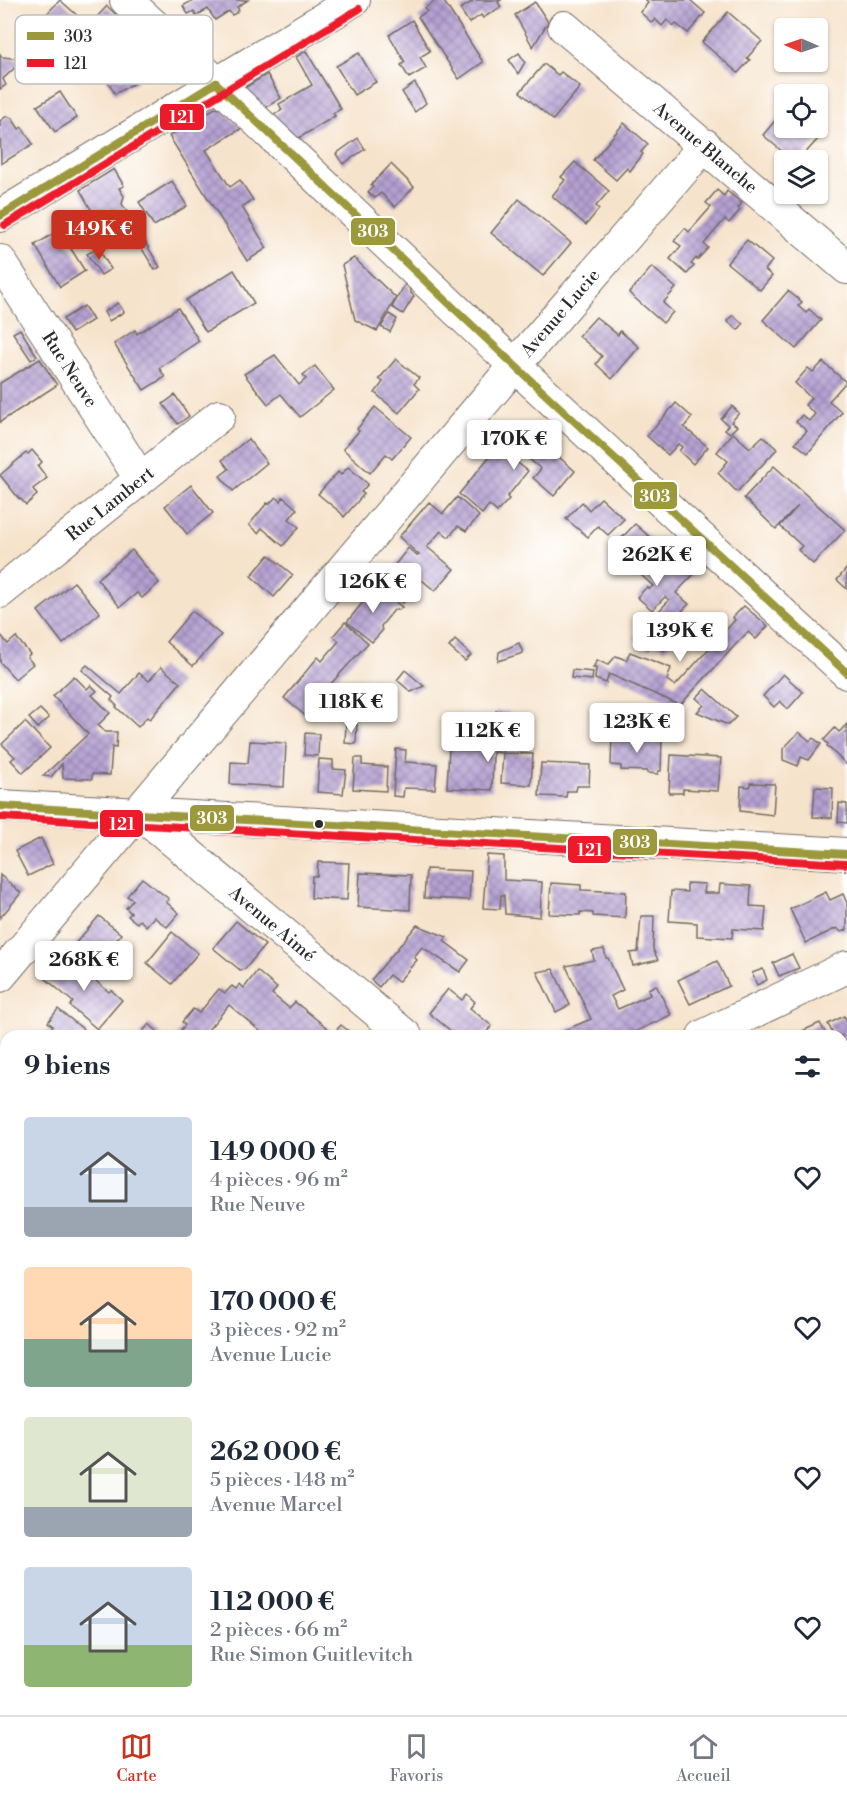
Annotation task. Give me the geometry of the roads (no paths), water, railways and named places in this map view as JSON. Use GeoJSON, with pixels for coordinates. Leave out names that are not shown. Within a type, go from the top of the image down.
{"type":"FeatureCollection","features":[{"type":"Feature","properties":{"kind":"street"},"geometry":{"type":"LineString","coordinates":[[126,0],[142,15]]}},
{"type":"Feature","properties":{"kind":"street"},"geometry":{"type":"LineString","coordinates":[[0,216],[354,0]]}},
{"type":"Feature","properties":{"kind":"street","name":"Avenue Blanche"},"geometry":{"type":"LineString","coordinates":[[564,27],[847,268]]}},
{"type":"Feature","properties":{"kind":"street"},"geometry":{"type":"LineString","coordinates":[[213,80],[847,673]]}},
{"type":"Feature","properties":{"kind":"street","name":"Avenue Lucie"},"geometry":{"type":"LineString","coordinates":[[0,976],[515,365],[705,145]]}},
{"type":"Feature","properties":{"kind":"street","name":"Rue Neuve"},"geometry":{"type":"LineString","coordinates":[[0,261],[140,478]]}},
{"type":"Feature","properties":{"kind":"street","name":"Rue Lambert"},"geometry":{"type":"LineString","coordinates":[[0,592],[219,416]]}},
{"type":"Feature","properties":{"kind":"street"},"geometry":{"type":"LineString","coordinates":[[0,806],[139,812],[847,854]]}},
{"type":"Feature","properties":{"kind":"street","name":"Avenue Aimé"},"geometry":{"type":"LineString","coordinates":[[139,812],[399,1030]]}},
{"type":"Feature","properties":{"kind":"street"},"geometry":{"type":"LineString","coordinates":[[715,1030],[847,966]]}}]}
